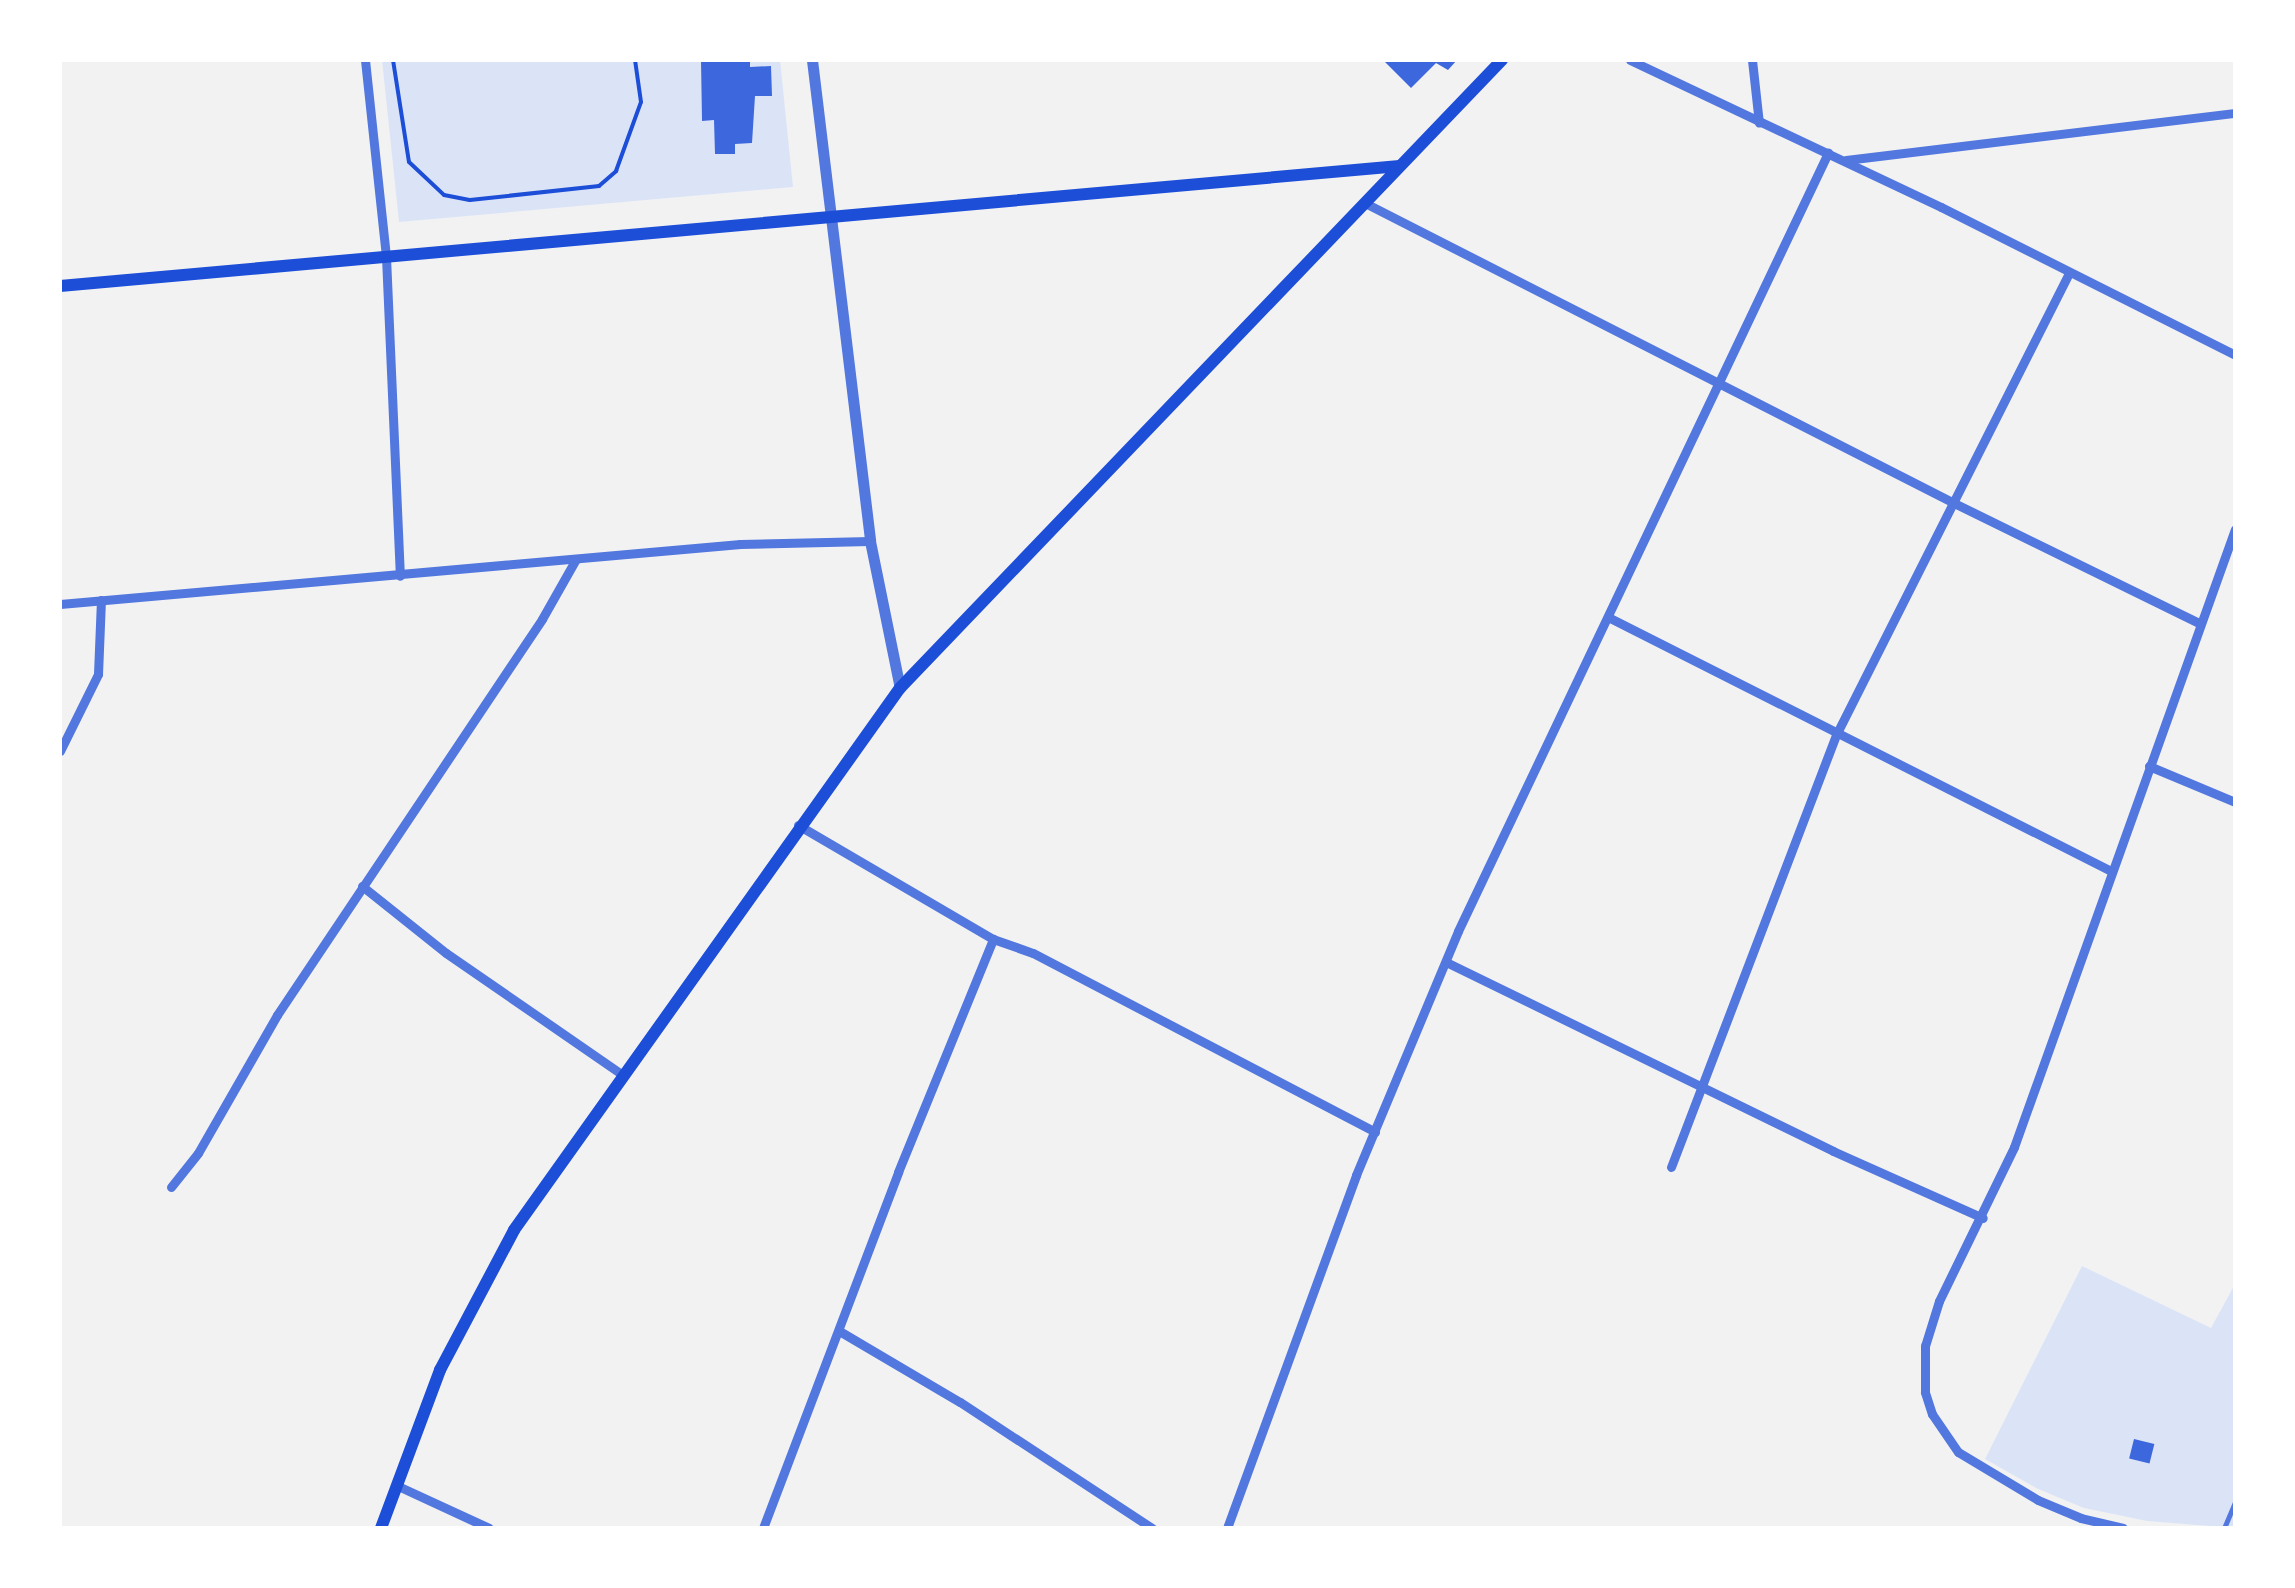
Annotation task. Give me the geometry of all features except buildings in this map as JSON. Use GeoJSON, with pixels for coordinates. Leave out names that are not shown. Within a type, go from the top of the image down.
{"type":"FeatureCollection","features":[{"type":"Feature","properties":{"kind":"main road"},"geometry":{"type":"LineString","coordinates":[[382,1528],[440,1370],[490,1269],[798,825],[900,688],[1502,60]]}},
{"type":"Feature","properties":{"kind":"main road"},"geometry":{"type":"LineString","coordinates":[[60,286],[1400,166]]}},
{"type":"Feature","properties":{"kind":"street"},"geometry":{"type":"LineString","coordinates":[[365,60],[386,257],[400,576]]}},
{"type":"Feature","properties":{"kind":"street"},"geometry":{"type":"LineString","coordinates":[[812,60],[870,541],[900,688]]}},
{"type":"Feature","properties":{"kind":"street"},"geometry":{"type":"LineString","coordinates":[[1630,60],[1844,160],[2235,355]]}},
{"type":"Feature","properties":{"kind":"street"},"geometry":{"type":"LineString","coordinates":[[1752,60],[1759,123]]}},
{"type":"Feature","properties":{"kind":"street"},"geometry":{"type":"LineString","coordinates":[[1844,160],[2235,114]]}},
{"type":"Feature","properties":{"kind":"street"},"geometry":{"type":"LineString","coordinates":[[1227,1528],[1375,1132],[1446,962],[1828,153]]}},
{"type":"Feature","properties":{"kind":"street"},"geometry":{"type":"LineString","coordinates":[[1365,203],[1954,503],[2199,622]]}},
{"type":"Feature","properties":{"kind":"street"},"geometry":{"type":"LineString","coordinates":[[1671,1167],[1837,733],[2069,272]]}},
{"type":"Feature","properties":{"kind":"street"},"geometry":{"type":"LineString","coordinates":[[2123,1528],[2081,1518],[1998,1478],[1958,1452],[1932,1414],[1925,1392],[1925,1346],[1939,1301],[2014,1147],[2235,529]]}},
{"type":"Feature","properties":{"kind":"street"},"geometry":{"type":"LineString","coordinates":[[60,604],[771,542],[870,541]]}},
{"type":"Feature","properties":{"kind":"street"},"geometry":{"type":"LineString","coordinates":[[171,1187],[198,1153],[277,1014],[542,619],[576,559]]}},
{"type":"Feature","properties":{"kind":"street"},"geometry":{"type":"LineString","coordinates":[[60,751],[98,674],[101,600]]}},
{"type":"Feature","properties":{"kind":"street"},"geometry":{"type":"LineString","coordinates":[[1608,617],[2112,871]]}},
{"type":"Feature","properties":{"kind":"street"},"geometry":{"type":"LineString","coordinates":[[2150,766],[2235,802]]}},
{"type":"Feature","properties":{"kind":"street"},"geometry":{"type":"LineString","coordinates":[[798,825],[993,939],[1033,953],[1375,1132]]}},
{"type":"Feature","properties":{"kind":"street"},"geometry":{"type":"LineString","coordinates":[[362,886],[446,953],[623,1076]]}},
{"type":"Feature","properties":{"kind":"street"},"geometry":{"type":"LineString","coordinates":[[763,1528],[841,1332],[898,1172],[993,939]]}},
{"type":"Feature","properties":{"kind":"street"},"geometry":{"type":"LineString","coordinates":[[1446,962],[1982,1218]]}},
{"type":"Feature","properties":{"kind":"street"},"geometry":{"type":"LineString","coordinates":[[841,1332],[960,1402],[1152,1528]]}},
{"type":"Feature","properties":{"kind":"street"},"geometry":{"type":"LineString","coordinates":[[398,1486],[489,1528]]}},
{"type":"Feature","properties":{"kind":"lane"},"geometry":{"type":"LineString","coordinates":[[2224,1528],[2235,1502]]}},
{"type":"Feature","properties":{"kind":"path"},"geometry":{"type":"LineString","coordinates":[[393,60],[409,162],[444,195],[470,200],[599,186],[616,171],[641,102],[634,60]]}},
{"type":"Feature","properties":{"kind":"shaded area"},"geometry":{"type":"Polygon","coordinates":[[[382,60],[780,60],[793,187],[399,222],[382,60]]]}},
{"type":"Feature","properties":{"kind":"shaded area"},"geometry":{"type":"Polygon","coordinates":[[[2082,1266],[2211,1328],[2235,1284],[2235,1528],[2147,1521],[2084,1508],[2038,1489],[1985,1459],[2082,1266]]]}}]}
